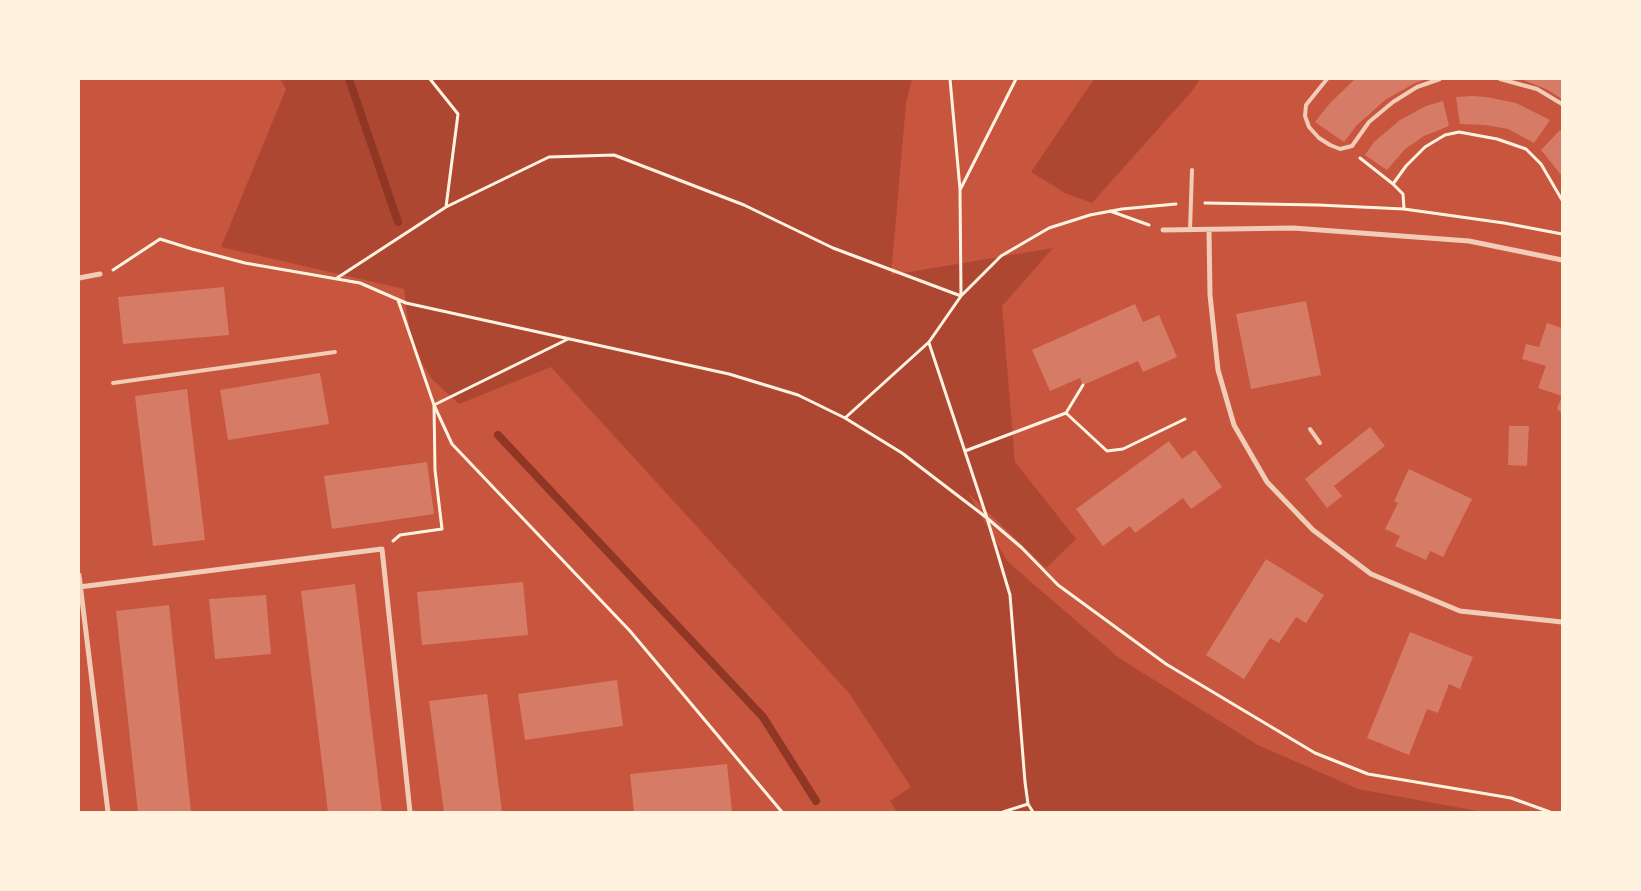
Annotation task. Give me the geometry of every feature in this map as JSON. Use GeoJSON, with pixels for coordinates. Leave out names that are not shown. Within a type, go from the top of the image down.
{"type":"FeatureCollection","features":[{"type":"Feature","properties":{"kind":"street"},"geometry":{"type":"LineString","coordinates":[[1163,230],[1293,228],[1469,241],[1562,260]]}},
{"type":"Feature","properties":{"kind":"street"},"geometry":{"type":"LineString","coordinates":[[1210,230],[1210,295],[1218,370],[1234,425],[1267,482],[1313,530],[1371,574],[1460,610],[1562,622]]}},
{"type":"Feature","properties":{"kind":"street"},"geometry":{"type":"LineString","coordinates":[[79,278],[100,274]]}},
{"type":"Feature","properties":{"kind":"street"},"geometry":{"type":"LineString","coordinates":[[80,587],[382,549],[410,812]]}},
{"type":"Feature","properties":{"kind":"street"},"geometry":{"type":"LineString","coordinates":[[79,575],[108,812]]}},
{"type":"Feature","properties":{"kind":"lane"},"geometry":{"type":"LineString","coordinates":[[1327,79],[1306,105],[1305,116],[1309,127],[1319,138],[1340,149],[1352,146],[1369,122],[1393,102],[1417,87],[1440,79]]}},
{"type":"Feature","properties":{"kind":"lane"},"geometry":{"type":"LineString","coordinates":[[1500,79],[1537,89],[1562,104]]}},
{"type":"Feature","properties":{"kind":"lane"},"geometry":{"type":"LineString","coordinates":[[1190,230],[1192,170]]}},
{"type":"Feature","properties":{"kind":"lane"},"geometry":{"type":"LineString","coordinates":[[113,383],[335,352]]}},
{"type":"Feature","properties":{"kind":"lane"},"geometry":{"type":"LineString","coordinates":[[1310,429],[1320,444]]}},
{"type":"Feature","properties":{"kind":"path"},"geometry":{"type":"LineString","coordinates":[[430,79],[458,114],[446,207]]}},
{"type":"Feature","properties":{"kind":"path"},"geometry":{"type":"LineString","coordinates":[[337,278],[446,207],[548,157],[614,155],[744,205],[833,248],[961,296],[960,190],[950,79]]}},
{"type":"Feature","properties":{"kind":"path"},"geometry":{"type":"LineString","coordinates":[[960,190],[1016,79]]}},
{"type":"Feature","properties":{"kind":"path"},"geometry":{"type":"LineString","coordinates":[[1392,184],[1406,166],[1425,148],[1445,135],[1458,132],[1497,139],[1526,149],[1541,164],[1562,200]]}},
{"type":"Feature","properties":{"kind":"path"},"geometry":{"type":"LineString","coordinates":[[1352,146],[1357,155],[1403,194],[1404,209]]}},
{"type":"Feature","properties":{"kind":"path"},"geometry":{"type":"LineString","coordinates":[[1109,211],[1163,230]]}},
{"type":"Feature","properties":{"kind":"path"},"geometry":{"type":"LineString","coordinates":[[100,274],[110,272],[160,239],[245,263],[360,283],[406,303],[729,374],[798,395],[845,418],[902,453],[987,518],[1022,548],[1058,586],[1200,685],[1315,753],[1368,774],[1511,798],[1550,812]]}},
{"type":"Feature","properties":{"kind":"path"},"geometry":{"type":"LineString","coordinates":[[398,300],[434,405],[452,444],[630,631],[782,812]]}},
{"type":"Feature","properties":{"kind":"path"},"geometry":{"type":"LineString","coordinates":[[434,405],[570,338]]}},
{"type":"Feature","properties":{"kind":"path"},"geometry":{"type":"LineString","coordinates":[[845,418],[929,342],[987,518],[1010,595],[1028,804],[1033,812]]}},
{"type":"Feature","properties":{"kind":"path"},"geometry":{"type":"LineString","coordinates":[[965,452],[1066,413],[1083,385]]}},
{"type":"Feature","properties":{"kind":"path"},"geometry":{"type":"LineString","coordinates":[[382,549],[400,535],[442,529],[435,470],[434,405]]}},
{"type":"Feature","properties":{"kind":"path"},"geometry":{"type":"LineString","coordinates":[[1066,413],[1107,452],[1123,449],[1185,420]]}},
{"type":"Feature","properties":{"kind":"path"},"geometry":{"type":"LineString","coordinates":[[1003,812],[1028,804]]}},
{"type":"Feature","properties":{"kind":"shaded area"},"geometry":{"type":"Polygon","coordinates":[[[280,79],[912,79],[906,104],[891,275],[1053,248],[1002,306],[1015,462],[1076,539],[1046,568],[968,493],[1007,561],[1119,658],[1258,745],[1358,789],[1483,812],[897,812],[890,801],[911,787],[849,693],[551,367],[459,404],[432,379],[411,345],[404,289],[221,247],[286,89],[280,79]]]}},
{"type":"Feature","properties":{"kind":"shaded area"},"geometry":{"type":"Polygon","coordinates":[[[1094,79],[1200,79],[1192,91],[1092,203],[1065,193],[1031,172],[1094,79]]]}},
{"type":"Feature","properties":{"kind":"building"},"geometry":{"type":"Polygon","coordinates":[[[1355,79],[1427,79],[1415,83],[1385,100],[1357,125],[1344,142],[1315,122],[1330,103],[1355,79]]]}},
{"type":"Feature","properties":{"kind":"building"},"geometry":{"type":"Polygon","coordinates":[[[1521,79],[1562,79],[1562,99],[1548,90],[1521,79]]]}},
{"type":"Feature","properties":{"kind":"building"},"geometry":{"type":"Polygon","coordinates":[[[1472,96],[1516,103],[1550,120],[1534,143],[1508,129],[1485,125],[1460,124],[1456,97],[1472,96]]]}},
{"type":"Feature","properties":{"kind":"building"},"geometry":{"type":"Polygon","coordinates":[[[1443,101],[1449,126],[1424,136],[1405,149],[1387,170],[1365,155],[1374,142],[1400,120],[1426,106],[1443,101]]]}},
{"type":"Feature","properties":{"kind":"building"},"geometry":{"type":"Polygon","coordinates":[[[1560,130],[1562,132],[1562,176],[1541,150],[1560,130]]]}},
{"type":"Feature","properties":{"kind":"building"},"geometry":{"type":"Polygon","coordinates":[[[224,287],[229,335],[123,344],[118,297],[224,287]]]}},
{"type":"Feature","properties":{"kind":"building"},"geometry":{"type":"Polygon","coordinates":[[[1306,301],[1321,375],[1251,389],[1236,314],[1306,301]]]}},
{"type":"Feature","properties":{"kind":"building"},"geometry":{"type":"Polygon","coordinates":[[[1135,304],[1143,322],[1159,315],[1177,357],[1143,372],[1138,361],[1083,385],[1080,378],[1050,391],[1032,350],[1135,304]]]}},
{"type":"Feature","properties":{"kind":"building"},"geometry":{"type":"Polygon","coordinates":[[[1547,323],[1562,328],[1562,396],[1538,388],[1546,366],[1522,359],[1526,344],[1539,347],[1547,323]]]}},
{"type":"Feature","properties":{"kind":"building"},"geometry":{"type":"Polygon","coordinates":[[[320,373],[329,424],[228,440],[220,390],[320,373]]]}},
{"type":"Feature","properties":{"kind":"building"},"geometry":{"type":"Polygon","coordinates":[[[187,389],[205,540],[153,546],[135,396],[187,389]]]}},
{"type":"Feature","properties":{"kind":"building"},"geometry":{"type":"Polygon","coordinates":[[[1562,396],[1562,413],[1557,409],[1562,396]]]}},
{"type":"Feature","properties":{"kind":"building"},"geometry":{"type":"Polygon","coordinates":[[[1509,426],[1529,426],[1527,466],[1508,465],[1509,426]]]}},
{"type":"Feature","properties":{"kind":"building"},"geometry":{"type":"Polygon","coordinates":[[[1370,427],[1385,446],[1334,486],[1342,496],[1327,508],[1305,479],[1370,427]]]}},
{"type":"Feature","properties":{"kind":"building"},"geometry":{"type":"Polygon","coordinates":[[[1169,441],[1182,459],[1195,450],[1222,487],[1191,509],[1183,498],[1135,533],[1130,526],[1103,546],[1076,509],[1169,441]]]}},
{"type":"Feature","properties":{"kind":"building"},"geometry":{"type":"Polygon","coordinates":[[[427,462],[434,514],[332,529],[324,476],[427,462]]]}},
{"type":"Feature","properties":{"kind":"building"},"geometry":{"type":"Polygon","coordinates":[[[1409,469],[1472,499],[1443,557],[1430,551],[1426,560],[1395,546],[1400,536],[1385,529],[1398,503],[1394,501],[1409,469]]]}},
{"type":"Feature","properties":{"kind":"building"},"geometry":{"type":"Polygon","coordinates":[[[1266,559],[1324,595],[1306,623],[1296,617],[1279,643],[1270,638],[1244,679],[1206,655],[1266,559]]]}},
{"type":"Feature","properties":{"kind":"building"},"geometry":{"type":"Polygon","coordinates":[[[523,582],[528,635],[422,645],[417,592],[523,582]]]}},
{"type":"Feature","properties":{"kind":"building"},"geometry":{"type":"Polygon","coordinates":[[[355,584],[382,812],[328,812],[301,591],[355,584]]]}},
{"type":"Feature","properties":{"kind":"building"},"geometry":{"type":"Polygon","coordinates":[[[266,595],[271,654],[215,659],[209,599],[266,595]]]}},
{"type":"Feature","properties":{"kind":"building"},"geometry":{"type":"Polygon","coordinates":[[[169,605],[191,812],[138,812],[116,611],[169,605]]]}},
{"type":"Feature","properties":{"kind":"building"},"geometry":{"type":"Polygon","coordinates":[[[1410,632],[1473,657],[1460,689],[1449,684],[1438,713],[1427,709],[1409,755],[1367,738],[1410,632]]]}},
{"type":"Feature","properties":{"kind":"building"},"geometry":{"type":"Polygon","coordinates":[[[617,680],[623,726],[525,740],[518,694],[617,680]]]}},
{"type":"Feature","properties":{"kind":"building"},"geometry":{"type":"Polygon","coordinates":[[[487,694],[502,812],[444,812],[429,701],[487,694]]]}},
{"type":"Feature","properties":{"kind":"building"},"geometry":{"type":"Polygon","coordinates":[[[727,764],[732,812],[634,812],[630,774],[727,764]]]}},
{"type":"Feature","properties":{"kind":"waterway"},"geometry":{"type":"LineString","coordinates":[[349,79],[398,222]]}},
{"type":"Feature","properties":{"kind":"waterway"},"geometry":{"type":"LineString","coordinates":[[498,435],[763,717],[816,801]]}}]}
